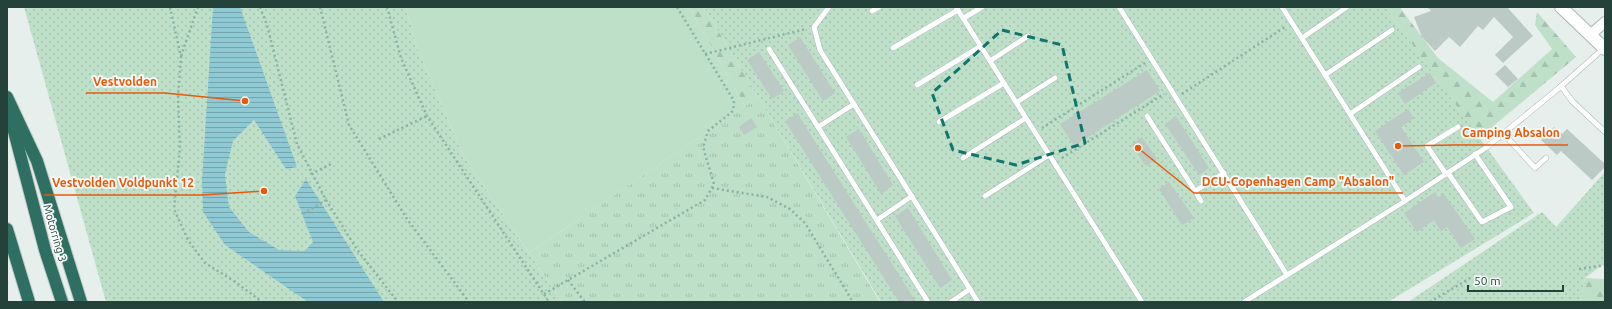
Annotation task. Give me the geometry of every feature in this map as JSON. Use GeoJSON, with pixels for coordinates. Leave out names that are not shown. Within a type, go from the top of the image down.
{"type":"FeatureCollection","features":[{"type":"Feature","properties":{"kind":"highway"},"geometry":{"type":"LineString","coordinates":[[7,97],[37,161],[81,302]]}},
{"type":"Feature","properties":{"kind":"highway","name":"Motorring 3"},"geometry":{"type":"LineString","coordinates":[[7,102],[45,250],[62,302]]}},
{"type":"Feature","properties":{"kind":"highway"},"geometry":{"type":"LineString","coordinates":[[7,229],[29,302]]}},
{"type":"Feature","properties":{"kind":"street"},"geometry":{"type":"LineString","coordinates":[[1561,7],[1605,48]]}},
{"type":"Feature","properties":{"kind":"street"},"geometry":{"type":"LineString","coordinates":[[1590,35],[1605,22]]}},
{"type":"Feature","properties":{"kind":"lane"},"geometry":{"type":"LineString","coordinates":[[829,7],[814,27],[820,50],[978,302]]}},
{"type":"Feature","properties":{"kind":"lane"},"geometry":{"type":"LineString","coordinates":[[872,11],[878,7]]}},
{"type":"Feature","properties":{"kind":"lane"},"geometry":{"type":"LineString","coordinates":[[964,18],[982,7]]}},
{"type":"Feature","properties":{"kind":"lane"},"geometry":{"type":"LineString","coordinates":[[1119,7],[1287,275]]}},
{"type":"Feature","properties":{"kind":"lane"},"geometry":{"type":"LineString","coordinates":[[1282,7],[1405,201]]}},
{"type":"Feature","properties":{"kind":"lane"},"geometry":{"type":"LineString","coordinates":[[1302,38],[1347,7]]}},
{"type":"Feature","properties":{"kind":"lane"},"geometry":{"type":"LineString","coordinates":[[893,48],[957,8],[1142,302]]}},
{"type":"Feature","properties":{"kind":"lane"},"geometry":{"type":"LineString","coordinates":[[1325,75],[1392,30]]}},
{"type":"Feature","properties":{"kind":"lane"},"geometry":{"type":"LineString","coordinates":[[990,61],[1028,36]]}},
{"type":"Feature","properties":{"kind":"lane"},"geometry":{"type":"LineString","coordinates":[[917,84],[981,46]]}},
{"type":"Feature","properties":{"kind":"lane"},"geometry":{"type":"LineString","coordinates":[[1244,302],[1405,201],[1487,147],[1605,48]]}},
{"type":"Feature","properties":{"kind":"lane"},"geometry":{"type":"LineString","coordinates":[[770,49],[928,302]]}},
{"type":"Feature","properties":{"kind":"lane"},"geometry":{"type":"LineString","coordinates":[[1350,114],[1419,67]]}},
{"type":"Feature","properties":{"kind":"lane"},"geometry":{"type":"LineString","coordinates":[[1017,102],[1055,78]]}},
{"type":"Feature","properties":{"kind":"lane"},"geometry":{"type":"LineString","coordinates":[[939,122],[1004,83]]}},
{"type":"Feature","properties":{"kind":"lane"},"geometry":{"type":"LineString","coordinates":[[1561,86],[1572,101],[1605,132]]}},
{"type":"Feature","properties":{"kind":"lane"},"geometry":{"type":"LineString","coordinates":[[818,127],[854,104]]}},
{"type":"Feature","properties":{"kind":"lane"},"geometry":{"type":"LineString","coordinates":[[1147,116],[1201,201]]}},
{"type":"Feature","properties":{"kind":"lane"},"geometry":{"type":"LineString","coordinates":[[963,158],[1026,118]]}},
{"type":"Feature","properties":{"kind":"lane"},"geometry":{"type":"LineString","coordinates":[[1458,127],[1427,146],[1482,222],[1511,207],[1475,154]]}},
{"type":"Feature","properties":{"kind":"lane"},"geometry":{"type":"LineString","coordinates":[[1504,133],[1536,168],[1546,158]]}},
{"type":"Feature","properties":{"kind":"lane"},"geometry":{"type":"LineString","coordinates":[[986,196],[1049,155]]}},
{"type":"Feature","properties":{"kind":"lane"},"geometry":{"type":"LineString","coordinates":[[1195,191],[1224,173]]}},
{"type":"Feature","properties":{"kind":"lane"},"geometry":{"type":"LineString","coordinates":[[877,220],[912,196]]}},
{"type":"Feature","properties":{"kind":"lane"},"geometry":{"type":"LineString","coordinates":[[951,302],[970,289]]}},
{"type":"Feature","properties":{"kind":"path"},"geometry":{"type":"LineString","coordinates":[[170,7],[181,57]]}},
{"type":"Feature","properties":{"kind":"path"},"geometry":{"type":"LineString","coordinates":[[198,7],[181,57],[178,98],[180,148],[174,209],[188,240],[205,263],[234,281],[262,302]]}},
{"type":"Feature","properties":{"kind":"path"},"geometry":{"type":"LineString","coordinates":[[260,7],[267,25],[297,144],[311,174],[358,251],[398,302]]}},
{"type":"Feature","properties":{"kind":"path"},"geometry":{"type":"LineString","coordinates":[[320,7],[349,125],[407,219],[469,302]]}},
{"type":"Feature","properties":{"kind":"path"},"geometry":{"type":"LineString","coordinates":[[387,7],[402,58],[427,116],[549,302]]}},
{"type":"Feature","properties":{"kind":"path"},"geometry":{"type":"LineString","coordinates":[[544,294],[705,200],[714,184],[704,147],[708,131],[733,111],[734,101],[677,7]]}},
{"type":"Feature","properties":{"kind":"path"},"geometry":{"type":"LineString","coordinates":[[1176,98],[1292,23]]}},
{"type":"Feature","properties":{"kind":"path"},"geometry":{"type":"LineString","coordinates":[[705,54],[814,27]]}},
{"type":"Feature","properties":{"kind":"path"},"geometry":{"type":"LineString","coordinates":[[1035,133],[1152,59]]}},
{"type":"Feature","properties":{"kind":"path"},"geometry":{"type":"LineString","coordinates":[[1054,163],[1171,89]]}},
{"type":"Feature","properties":{"kind":"path"},"geometry":{"type":"LineString","coordinates":[[380,139],[427,116]]}},
{"type":"Feature","properties":{"kind":"path"},"geometry":{"type":"LineString","coordinates":[[311,174],[331,164]]}},
{"type":"Feature","properties":{"kind":"path"},"geometry":{"type":"LineString","coordinates":[[712,188],[767,197],[790,209],[805,223],[853,302]]}},
{"type":"Feature","properties":{"kind":"path"},"geometry":{"type":"LineString","coordinates":[[303,214],[326,200]]}},
{"type":"Feature","properties":{"kind":"path"},"geometry":{"type":"LineString","coordinates":[[1579,269],[1605,265]]}},
{"type":"Feature","properties":{"kind":"path"},"geometry":{"type":"LineString","coordinates":[[1430,302],[1470,278]]}},
{"type":"Feature","properties":{"kind":"path"},"geometry":{"type":"LineString","coordinates":[[568,280],[585,302]]}},
{"type":"Feature","properties":{"kind":"highlighted area"},"geometry":{"type":"Polygon","coordinates":[[[1002,30],[1062,45],[1085,143],[1016,165],[953,150],[932,93],[1002,30]]]}},
{"type":"Feature","properties":{"kind":"green space"},"geometry":{"type":"Polygon","coordinates":[[[24,7],[406,7],[416,45],[464,157],[562,302],[106,302],[24,7]]]}},
{"type":"Feature","properties":{"kind":"green space"},"geometry":{"type":"Polygon","coordinates":[[[406,7],[689,7],[745,106],[529,253],[464,157],[416,45],[406,7]]]}},
{"type":"Feature","properties":{"kind":"green space"},"geometry":{"type":"Polygon","coordinates":[[[689,7],[704,7],[758,97],[745,106],[689,7]]]}},
{"type":"Feature","properties":{"kind":"green space"},"geometry":{"type":"Polygon","coordinates":[[[704,7],[1385,7],[1534,213],[1388,302],[881,302],[704,7]]]}},
{"type":"Feature","properties":{"kind":"green space"},"geometry":{"type":"Polygon","coordinates":[[[1385,7],[1402,7],[1401,9],[1438,58],[1493,102],[1552,49],[1535,25],[1537,12],[1576,57],[1479,138],[1385,7]]]}},
{"type":"Feature","properties":{"kind":"green space"},"geometry":{"type":"Polygon","coordinates":[[[758,97],[880,302],[562,302],[529,253],[758,97]]]}},
{"type":"Feature","properties":{"kind":"green space"},"geometry":{"type":"Polygon","coordinates":[[[1605,172],[1605,263],[1585,278],[1580,302],[1408,302],[1542,212],[1556,227],[1605,172]]]}},
{"type":"Feature","properties":{"kind":"green space"},"geometry":{"type":"Polygon","coordinates":[[[1585,278],[1605,279],[1605,302],[1580,302],[1585,278]]]}},
{"type":"Feature","properties":{"kind":"water"},"geometry":{"type":"Polygon","coordinates":[[[213,7],[240,7],[297,167],[286,169],[254,120],[233,141],[225,174],[229,207],[249,232],[279,250],[305,251],[313,242],[295,196],[306,179],[384,302],[308,302],[225,245],[203,212],[202,181],[213,7]]]}},
{"type":"Feature","properties":{"kind":"building"},"geometry":{"type":"Polygon","coordinates":[[[1427,7],[1507,7],[1533,36],[1503,63],[1495,55],[1513,37],[1494,17],[1483,30],[1478,26],[1460,47],[1449,37],[1435,51],[1422,37],[1414,17],[1431,11],[1427,7]]]}},
{"type":"Feature","properties":{"kind":"building"},"geometry":{"type":"Polygon","coordinates":[[[800,37],[835,93],[823,101],[788,45],[800,37]]]}},
{"type":"Feature","properties":{"kind":"building"},"geometry":{"type":"Polygon","coordinates":[[[759,52],[784,91],[772,99],[747,60],[759,52]]]}},
{"type":"Feature","properties":{"kind":"building"},"geometry":{"type":"Polygon","coordinates":[[[1505,65],[1518,79],[1508,87],[1495,74],[1505,65]]]}},
{"type":"Feature","properties":{"kind":"building"},"geometry":{"type":"Polygon","coordinates":[[[1147,70],[1160,91],[1074,146],[1060,124],[1147,70]]]}},
{"type":"Feature","properties":{"kind":"building"},"geometry":{"type":"Polygon","coordinates":[[[1430,73],[1436,83],[1405,104],[1398,93],[1430,73]]]}},
{"type":"Feature","properties":{"kind":"building"},"geometry":{"type":"Polygon","coordinates":[[[1408,109],[1414,118],[1401,127],[1424,162],[1404,175],[1375,131],[1408,109]]]}},
{"type":"Feature","properties":{"kind":"building"},"geometry":{"type":"Polygon","coordinates":[[[798,113],[916,302],[899,302],[785,121],[798,113]]]}},
{"type":"Feature","properties":{"kind":"building"},"geometry":{"type":"Polygon","coordinates":[[[1176,116],[1209,168],[1199,175],[1165,124],[1176,116]]]}},
{"type":"Feature","properties":{"kind":"building"},"geometry":{"type":"Polygon","coordinates":[[[751,118],[757,127],[744,135],[739,127],[751,118]]]}},
{"type":"Feature","properties":{"kind":"building"},"geometry":{"type":"Polygon","coordinates":[[[1554,127],[1562,134],[1567,129],[1605,164],[1605,167],[1592,180],[1561,151],[1557,155],[1541,140],[1554,127]]]}},
{"type":"Feature","properties":{"kind":"building"},"geometry":{"type":"Polygon","coordinates":[[[859,129],[893,185],[881,194],[846,137],[859,129]]]}},
{"type":"Feature","properties":{"kind":"building"},"geometry":{"type":"Polygon","coordinates":[[[1142,137],[1157,159],[1146,166],[1131,145],[1142,137]]]}},
{"type":"Feature","properties":{"kind":"building"},"geometry":{"type":"Polygon","coordinates":[[[1169,182],[1194,218],[1182,225],[1159,189],[1169,182]]]}},
{"type":"Feature","properties":{"kind":"building"},"geometry":{"type":"Polygon","coordinates":[[[1435,192],[1438,197],[1444,194],[1475,239],[1461,248],[1447,227],[1441,231],[1434,220],[1417,232],[1404,213],[1435,192]]]}},
{"type":"Feature","properties":{"kind":"building"},"geometry":{"type":"Polygon","coordinates":[[[908,208],[952,280],[940,288],[895,216],[908,208]]]}},
{"type":"Feature","properties":{"kind":"place","name":"Vestvolden"},"geometry":{"type":"Point","coordinates":[245,101]}},
{"type":"Feature","properties":{"kind":"place","name":"Camping Absalon"},"geometry":{"type":"Point","coordinates":[1398,146]}},
{"type":"Feature","properties":{"kind":"place","name":"DCU-Copenhagen Camp \"Absalon\""},"geometry":{"type":"Point","coordinates":[1138,148]}},
{"type":"Feature","properties":{"kind":"place","name":"Vestvolden Voldpunkt 12"},"geometry":{"type":"Point","coordinates":[264,191]}}]}
